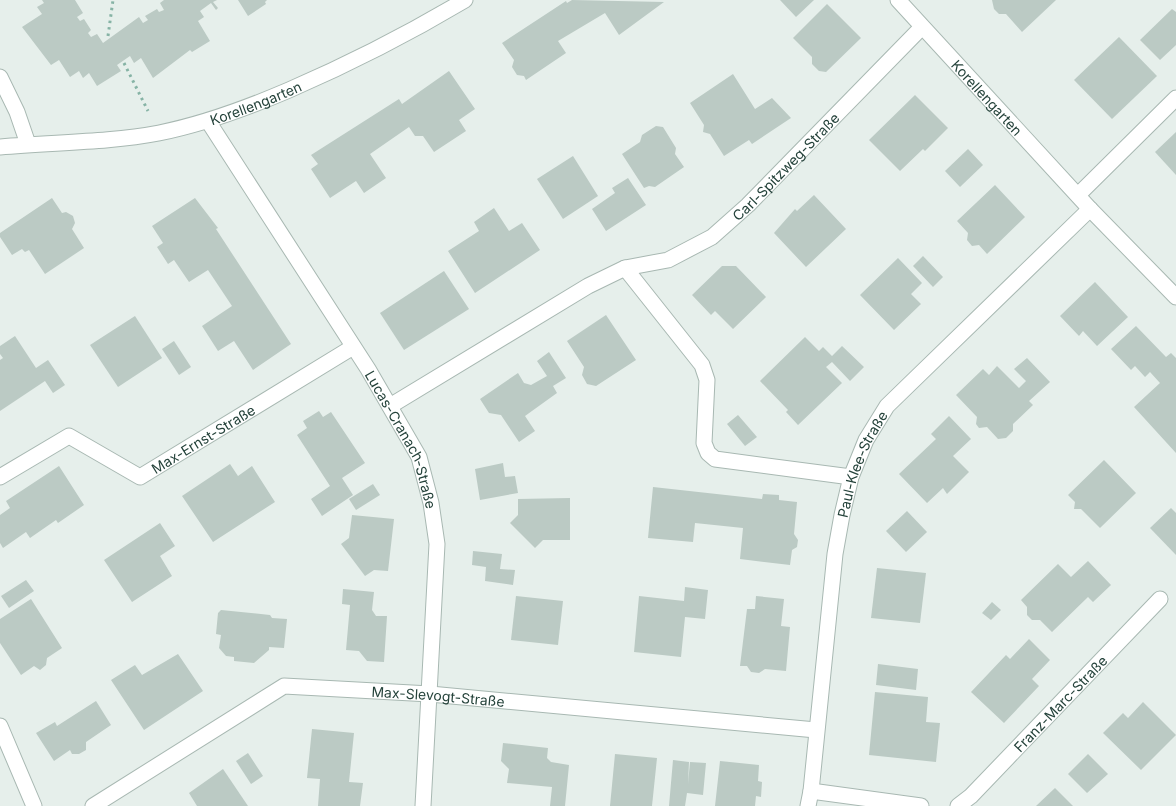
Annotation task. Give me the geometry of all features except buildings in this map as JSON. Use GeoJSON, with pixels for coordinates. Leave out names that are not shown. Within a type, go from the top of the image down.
{"type":"FeatureCollection","features":[{"type":"Feature","properties":{"kind":"street","name":"Korellengarten"},"geometry":{"type":"LineString","coordinates":[[0,147],[158,133],[208,121],[247,108],[332,71],[432,20],[465,0]]}},
{"type":"Feature","properties":{"kind":"street","name":"Korellengarten"},"geometry":{"type":"LineString","coordinates":[[898,0],[1090,209],[1176,297]]}},
{"type":"Feature","properties":{"kind":"street","name":"Carl-Spitzweg-Straße"},"geometry":{"type":"LineString","coordinates":[[390,406],[588,286],[625,268],[668,260],[712,237],[748,205],[922,27]]}},
{"type":"Feature","properties":{"kind":"street"},"geometry":{"type":"LineString","coordinates":[[0,77],[17,112],[28,144]]}},
{"type":"Feature","properties":{"kind":"street"},"geometry":{"type":"LineString","coordinates":[[1078,195],[1176,98]]}},
{"type":"Feature","properties":{"kind":"street","name":"Lucas-Cranach-Straße"},"geometry":{"type":"LineString","coordinates":[[208,121],[353,347],[419,457],[431,503],[437,544],[423,806]]}},
{"type":"Feature","properties":{"kind":"street","name":"Paul-Klee-Straße"},"geometry":{"type":"LineString","coordinates":[[808,806],[835,554],[851,477],[866,440],[887,406],[1090,209]]}},
{"type":"Feature","properties":{"kind":"street"},"geometry":{"type":"LineString","coordinates":[[625,268],[702,365],[707,380],[704,443],[708,452],[715,460],[851,477]]}},
{"type":"Feature","properties":{"kind":"street","name":"Max-Ernst-Straße"},"geometry":{"type":"LineString","coordinates":[[0,477],[68,436],[140,477],[353,347]]}},
{"type":"Feature","properties":{"kind":"street","name":"Franz-Marc-Straße"},"geometry":{"type":"LineString","coordinates":[[958,806],[971,796],[1160,598]]}},
{"type":"Feature","properties":{"kind":"street","name":"Max-Slevogt-Straße"},"geometry":{"type":"LineString","coordinates":[[93,806],[284,686],[430,694],[816,730]]}},
{"type":"Feature","properties":{"kind":"street"},"geometry":{"type":"LineString","coordinates":[[0,726],[34,806]]}},
{"type":"Feature","properties":{"kind":"street"},"geometry":{"type":"LineString","coordinates":[[811,790],[921,806]]}},
{"type":"Feature","properties":{"kind":"path"},"geometry":{"type":"LineString","coordinates":[[108,36],[113,0]]}},
{"type":"Feature","properties":{"kind":"path"},"geometry":{"type":"LineString","coordinates":[[124,63],[158,133]]}}]}
